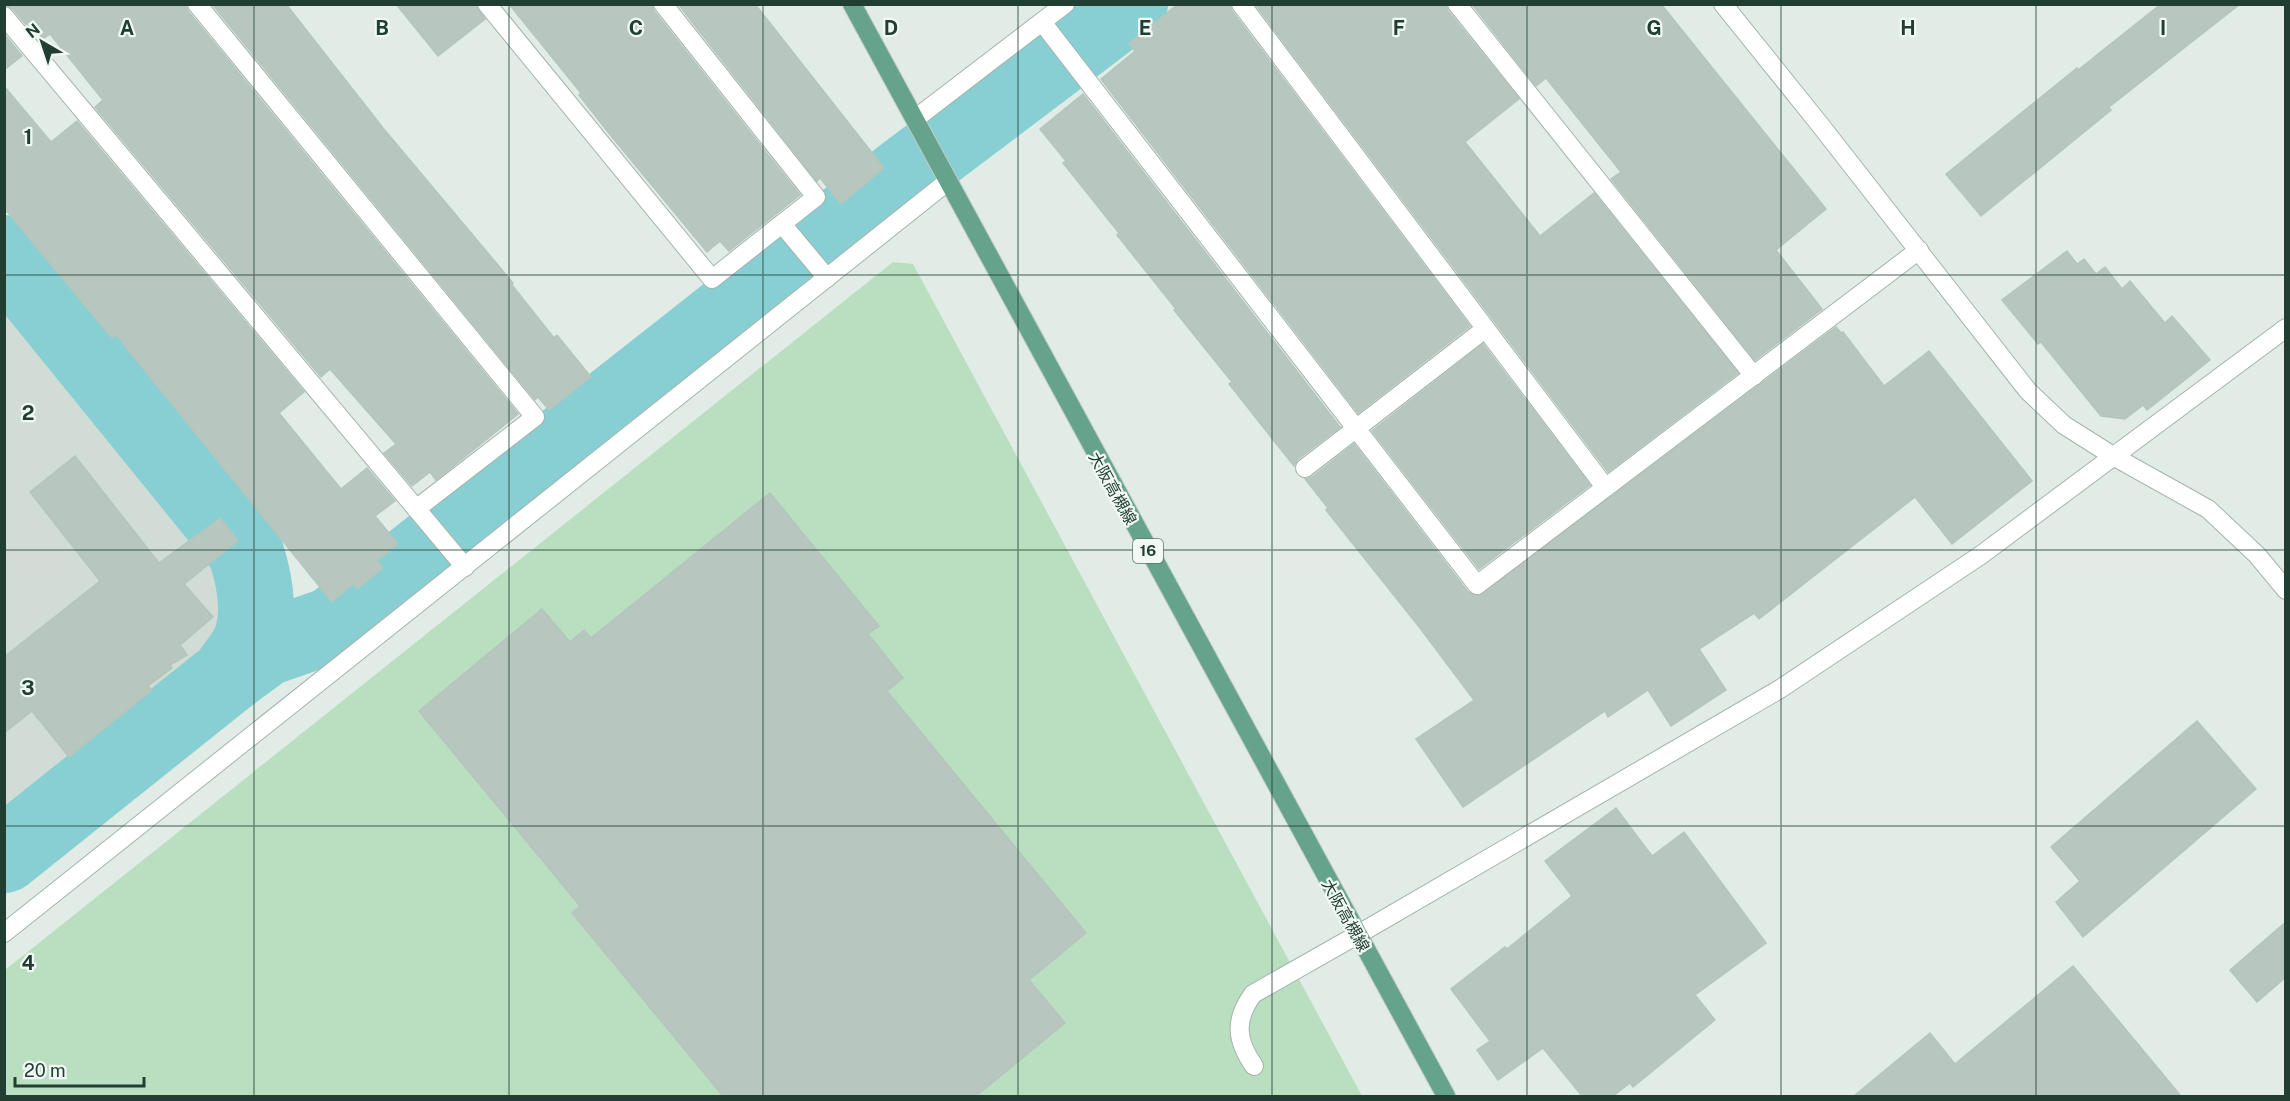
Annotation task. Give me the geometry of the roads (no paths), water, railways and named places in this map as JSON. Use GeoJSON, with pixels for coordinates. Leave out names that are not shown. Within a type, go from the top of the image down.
{"type":"FeatureCollection","features":[{"type":"Feature","properties":{"kind":"main road","name":"大阪高槻線"},"geometry":{"type":"LineString","coordinates":[[852,4],[1446,1096]]}},
{"type":"Feature","properties":{"kind":"street"},"geometry":{"type":"LineString","coordinates":[[197,4],[535,417],[416,509]]}},
{"type":"Feature","properties":{"kind":"street"},"geometry":{"type":"LineString","coordinates":[[487,4],[712,279],[816,197],[663,4]]}},
{"type":"Feature","properties":{"kind":"street"},"geometry":{"type":"LineString","coordinates":[[915,119],[1065,4]]}},
{"type":"Feature","properties":{"kind":"street"},"geometry":{"type":"LineString","coordinates":[[1241,4],[1605,487]]}},
{"type":"Feature","properties":{"kind":"street"},"geometry":{"type":"LineString","coordinates":[[1457,4],[1754,375]]}},
{"type":"Feature","properties":{"kind":"street"},"geometry":{"type":"LineString","coordinates":[[1723,4],[2028,391],[2064,425],[2113,456],[2208,509],[2257,555],[2286,590]]}},
{"type":"Feature","properties":{"kind":"street"},"geometry":{"type":"LineString","coordinates":[[4,16],[465,567]]}},
{"type":"Feature","properties":{"kind":"street"},"geometry":{"type":"LineString","coordinates":[[1042,22],[1477,585],[1919,250]]}},
{"type":"Feature","properties":{"kind":"street"},"geometry":{"type":"LineString","coordinates":[[4,933],[947,182]]}},
{"type":"Feature","properties":{"kind":"street"},"geometry":{"type":"LineString","coordinates":[[782,224],[827,278]]}},
{"type":"Feature","properties":{"kind":"street"},"geometry":{"type":"LineString","coordinates":[[1254,1066],[1245,1053],[1240,1038],[1239,1022],[1244,1007],[1253,994],[1780,689],[1981,555],[2286,328]]}},
{"type":"Feature","properties":{"kind":"street"},"geometry":{"type":"LineString","coordinates":[[1305,468],[1485,329]]}},
{"type":"Feature","properties":{"kind":"waterway"},"geometry":{"type":"LineString","coordinates":[[228,676],[266,648],[332,625],[901,177],[1130,4]]}},
{"type":"Feature","properties":{"kind":"waterway"},"geometry":{"type":"LineString","coordinates":[[4,253],[245,550],[256,606],[251,640],[228,676],[4,855]]}}]}
